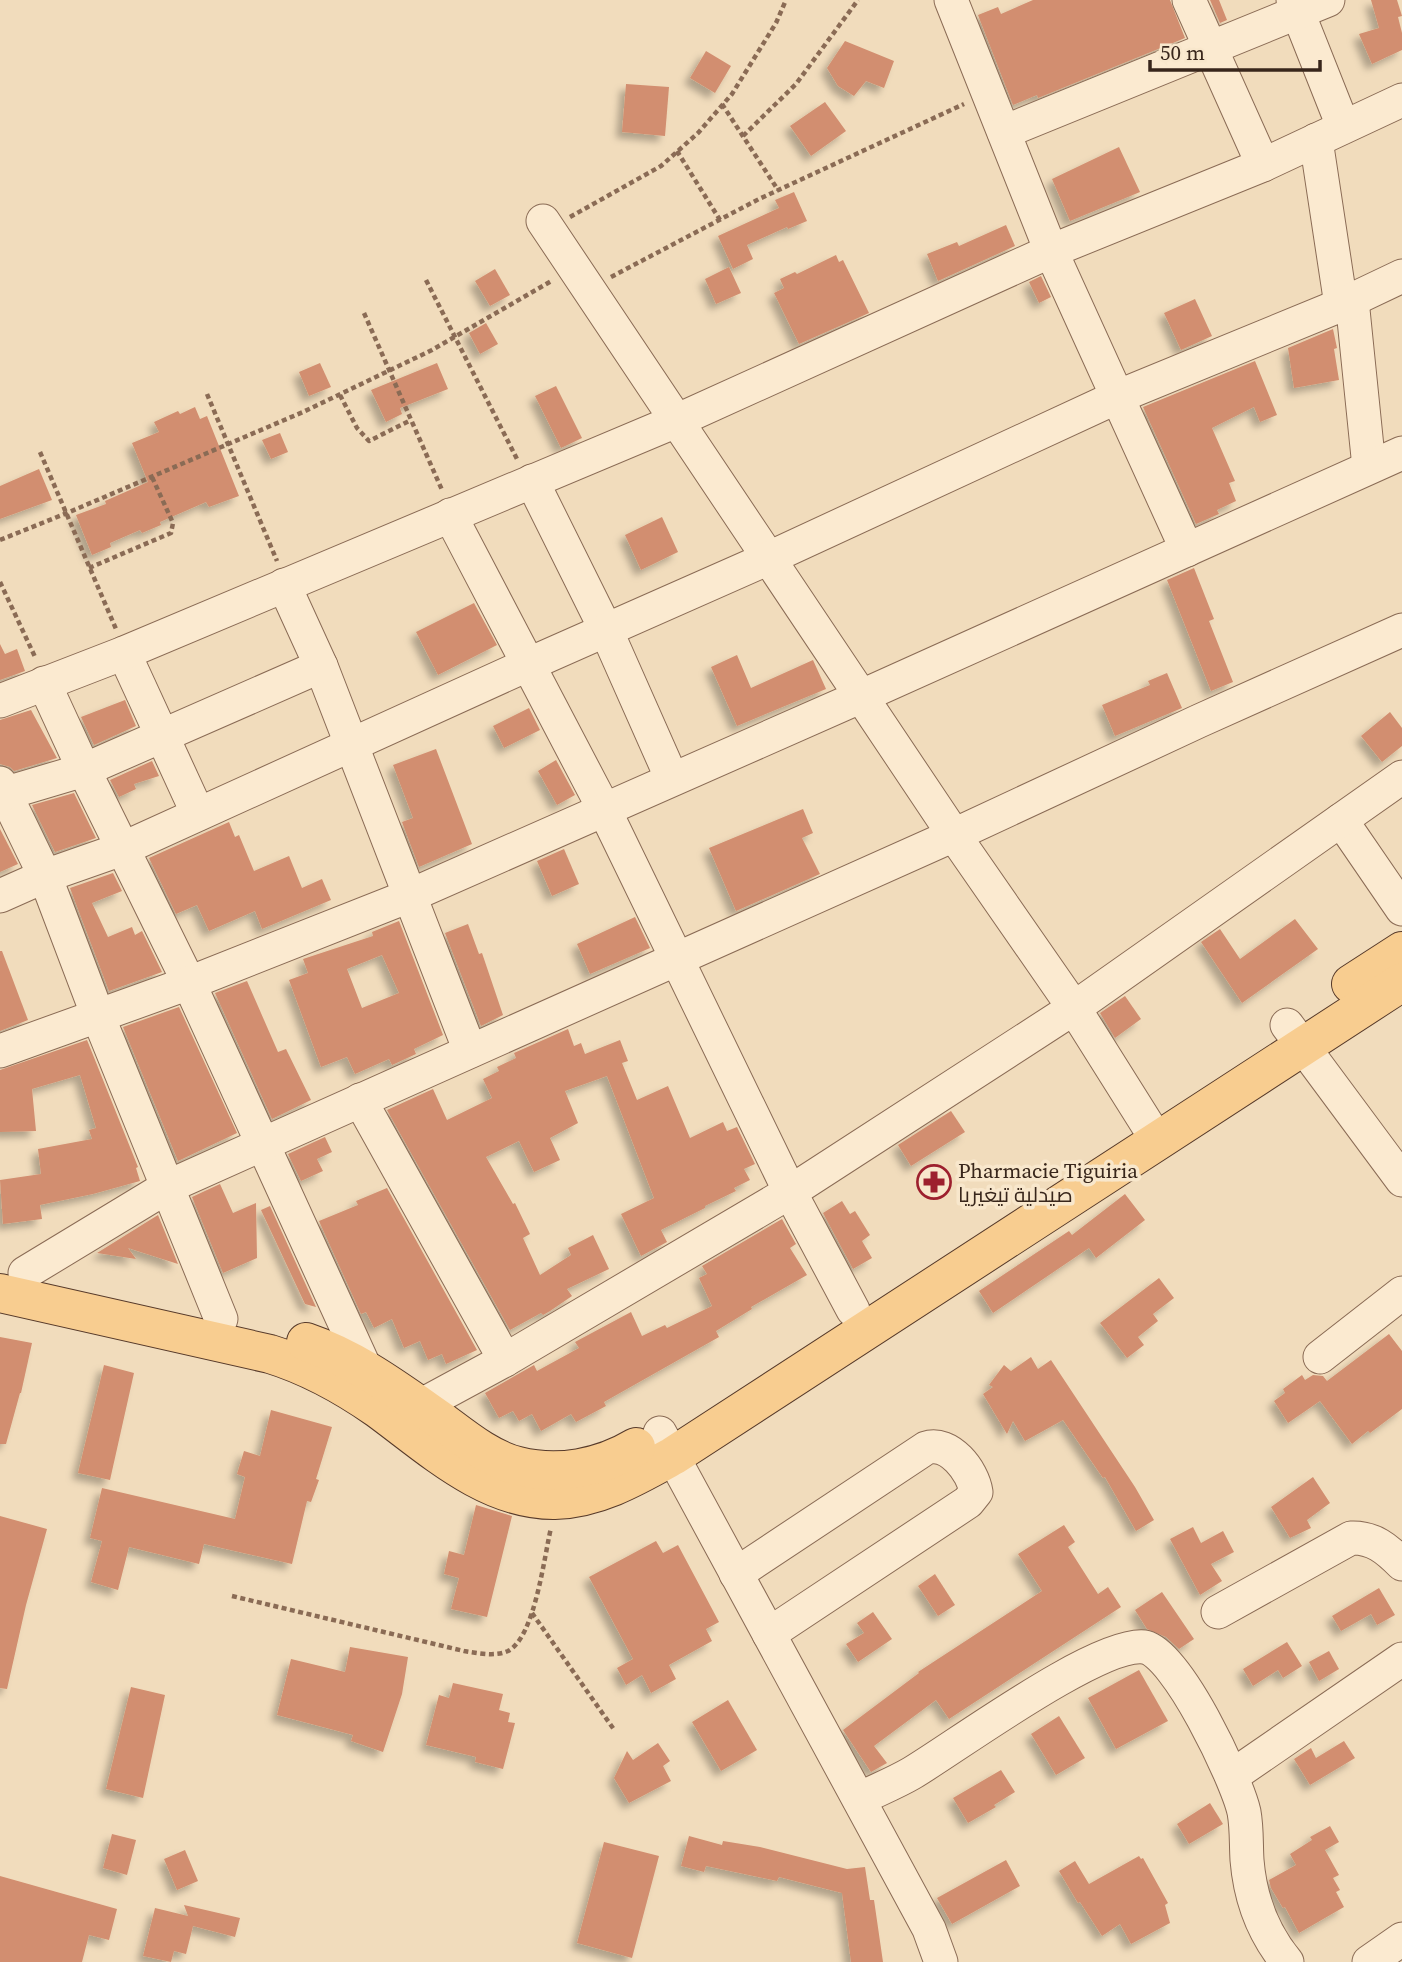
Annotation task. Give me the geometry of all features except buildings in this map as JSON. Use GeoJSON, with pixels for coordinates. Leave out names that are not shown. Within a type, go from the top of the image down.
{"type":"FeatureCollection","features":[{"type":"Feature","properties":{"kind":"main road"},"geometry":{"type":"LineString","coordinates":[[8,1278],[294,1362],[328,1378],[377,1408],[451,1462],[513,1494],[557,1500],[593,1494],[631,1479],[667,1444],[853,1310],[1151,1130],[1295,1036],[1402,951]]}},
{"type":"Feature","properties":{"kind":"main road"},"geometry":{"type":"LineString","coordinates":[[1295,1036],[1402,982]]}},
{"type":"Feature","properties":{"kind":"main road"},"geometry":{"type":"LineString","coordinates":[[8,1278],[271,1331],[335,1352],[493,1455],[517,1466],[548,1470],[600,1465],[667,1444],[868,1331],[1151,1130]]}},
{"type":"Feature","properties":{"kind":"street"},"geometry":{"type":"LineString","coordinates":[[1189,0],[1263,165]]}},
{"type":"Feature","properties":{"kind":"street"},"geometry":{"type":"LineString","coordinates":[[1004,132],[1210,48],[1295,6],[1328,0]]}},
{"type":"Feature","properties":{"kind":"street"},"geometry":{"type":"LineString","coordinates":[[962,3],[988,93],[1051,251],[1187,550]]}},
{"type":"Feature","properties":{"kind":"street"},"geometry":{"type":"LineString","coordinates":[[1295,6],[1329,133],[1347,302],[1369,467]]}},
{"type":"Feature","properties":{"kind":"street"},"geometry":{"type":"LineString","coordinates":[[0,701],[125,652],[676,421],[1051,251],[1263,165],[1402,100]]}},
{"type":"Feature","properties":{"kind":"street"},"geometry":{"type":"LineString","coordinates":[[545,225],[954,835],[1074,1008],[1151,1130]]}},
{"type":"Feature","properties":{"kind":"street"},"geometry":{"type":"LineString","coordinates":[[0,896],[45,876],[122,849],[527,664],[769,558],[1117,397],[1347,302],[1402,276]]}},
{"type":"Feature","properties":{"kind":"street"},"geometry":{"type":"LineString","coordinates":[[0,1051],[189,983],[409,895],[862,696],[1402,453]]}},
{"type":"Feature","properties":{"kind":"street"},"geometry":{"type":"LineString","coordinates":[[531,481],[606,630],[672,779]]}},
{"type":"Feature","properties":{"kind":"street"},"geometry":{"type":"LineString","coordinates":[[452,514],[604,809],[790,1192],[853,1310]]}},
{"type":"Feature","properties":{"kind":"street"},"geometry":{"type":"LineString","coordinates":[[286,585],[321,666],[470,1051]]}},
{"type":"Feature","properties":{"kind":"street"},"geometry":{"type":"LineString","coordinates":[[8,1278],[167,1187],[954,835],[1402,630]]}},
{"type":"Feature","properties":{"kind":"street"},"geometry":{"type":"LineString","coordinates":[[125,652],[198,814]]}},
{"type":"Feature","properties":{"kind":"street"},"geometry":{"type":"LineString","coordinates":[[221,1319],[98,1016],[45,876],[2,790],[84,770],[321,666]]}},
{"type":"Feature","properties":{"kind":"street"},"geometry":{"type":"LineString","coordinates":[[46,683],[84,770],[189,983],[366,1370]]}},
{"type":"Feature","properties":{"kind":"street"},"geometry":{"type":"LineString","coordinates":[[420,1406],[505,1360],[790,1192],[1074,1008],[1402,777]]}},
{"type":"Feature","properties":{"kind":"street"},"geometry":{"type":"LineString","coordinates":[[1341,820],[1402,909]]}},
{"type":"Feature","properties":{"kind":"street"},"geometry":{"type":"LineString","coordinates":[[1295,1036],[1402,1180]]}},
{"type":"Feature","properties":{"kind":"street"},"geometry":{"type":"LineString","coordinates":[[359,1100],[505,1360]]}},
{"type":"Feature","properties":{"kind":"street"},"geometry":{"type":"LineString","coordinates":[[1320,1357],[1402,1293]]}},
{"type":"Feature","properties":{"kind":"street"},"geometry":{"type":"LineString","coordinates":[[667,1444],[929,1929],[941,1962]]}},
{"type":"Feature","properties":{"kind":"street"},"geometry":{"type":"LineString","coordinates":[[736,1574],[926,1448],[946,1448],[972,1479],[976,1492],[968,1502],[769,1634]]}},
{"type":"Feature","properties":{"kind":"street"},"geometry":{"type":"LineString","coordinates":[[1218,1612],[1351,1538],[1373,1541],[1402,1564]]}},
{"type":"Feature","properties":{"kind":"street"},"geometry":{"type":"LineString","coordinates":[[859,1798],[910,1775],[1043,1689],[1087,1665],[1137,1647],[1148,1648],[1159,1655],[1195,1705],[1232,1776],[1244,1811],[1247,1860],[1258,1912],[1273,1945],[1287,1962]]}},
{"type":"Feature","properties":{"kind":"street"},"geometry":{"type":"LineString","coordinates":[[1232,1776],[1402,1659]]}},
{"type":"Feature","properties":{"kind":"street"},"geometry":{"type":"LineString","coordinates":[[1369,1962],[1402,1939]]}},
{"type":"Feature","properties":{"kind":"path"},"geometry":{"type":"LineString","coordinates":[[545,225],[661,166],[698,133],[732,94],[776,23],[786,0]]}},
{"type":"Feature","properties":{"kind":"path"},"geometry":{"type":"LineString","coordinates":[[743,136],[796,84],[858,0]]}},
{"type":"Feature","properties":{"kind":"path"},"geometry":{"type":"LineString","coordinates":[[0,540],[340,395],[456,336],[581,278],[720,219],[988,93]]}},
{"type":"Feature","properties":{"kind":"path"},"geometry":{"type":"LineString","coordinates":[[722,104],[778,190]]}},
{"type":"Feature","properties":{"kind":"path"},"geometry":{"type":"LineString","coordinates":[[677,151],[720,219]]}},
{"type":"Feature","properties":{"kind":"path"},"geometry":{"type":"LineString","coordinates":[[426,280],[531,481]]}},
{"type":"Feature","properties":{"kind":"path"},"geometry":{"type":"LineString","coordinates":[[364,313],[452,514]]}},
{"type":"Feature","properties":{"kind":"path"},"geometry":{"type":"LineString","coordinates":[[207,394],[286,585]]}},
{"type":"Feature","properties":{"kind":"path"},"geometry":{"type":"LineString","coordinates":[[340,395],[358,428],[369,441],[411,420]]}},
{"type":"Feature","properties":{"kind":"path"},"geometry":{"type":"LineString","coordinates":[[40,452],[125,652]]}},
{"type":"Feature","properties":{"kind":"path"},"geometry":{"type":"LineString","coordinates":[[89,568],[171,533],[173,523],[152,477]]}},
{"type":"Feature","properties":{"kind":"path"},"geometry":{"type":"LineString","coordinates":[[0,582],[46,683]]}},
{"type":"Feature","properties":{"kind":"path"},"geometry":{"type":"LineString","coordinates":[[232,1596],[481,1653],[500,1654],[518,1642],[532,1612],[557,1500]]}},
{"type":"Feature","properties":{"kind":"path"},"geometry":{"type":"LineString","coordinates":[[532,1612],[615,1731]]}},
{"type":"Feature","properties":{"kind":"place","name":"Pharmacie Tiguiria صيدلية تيغيريا"},"geometry":{"type":"Point","coordinates":[934,1182]}}]}
